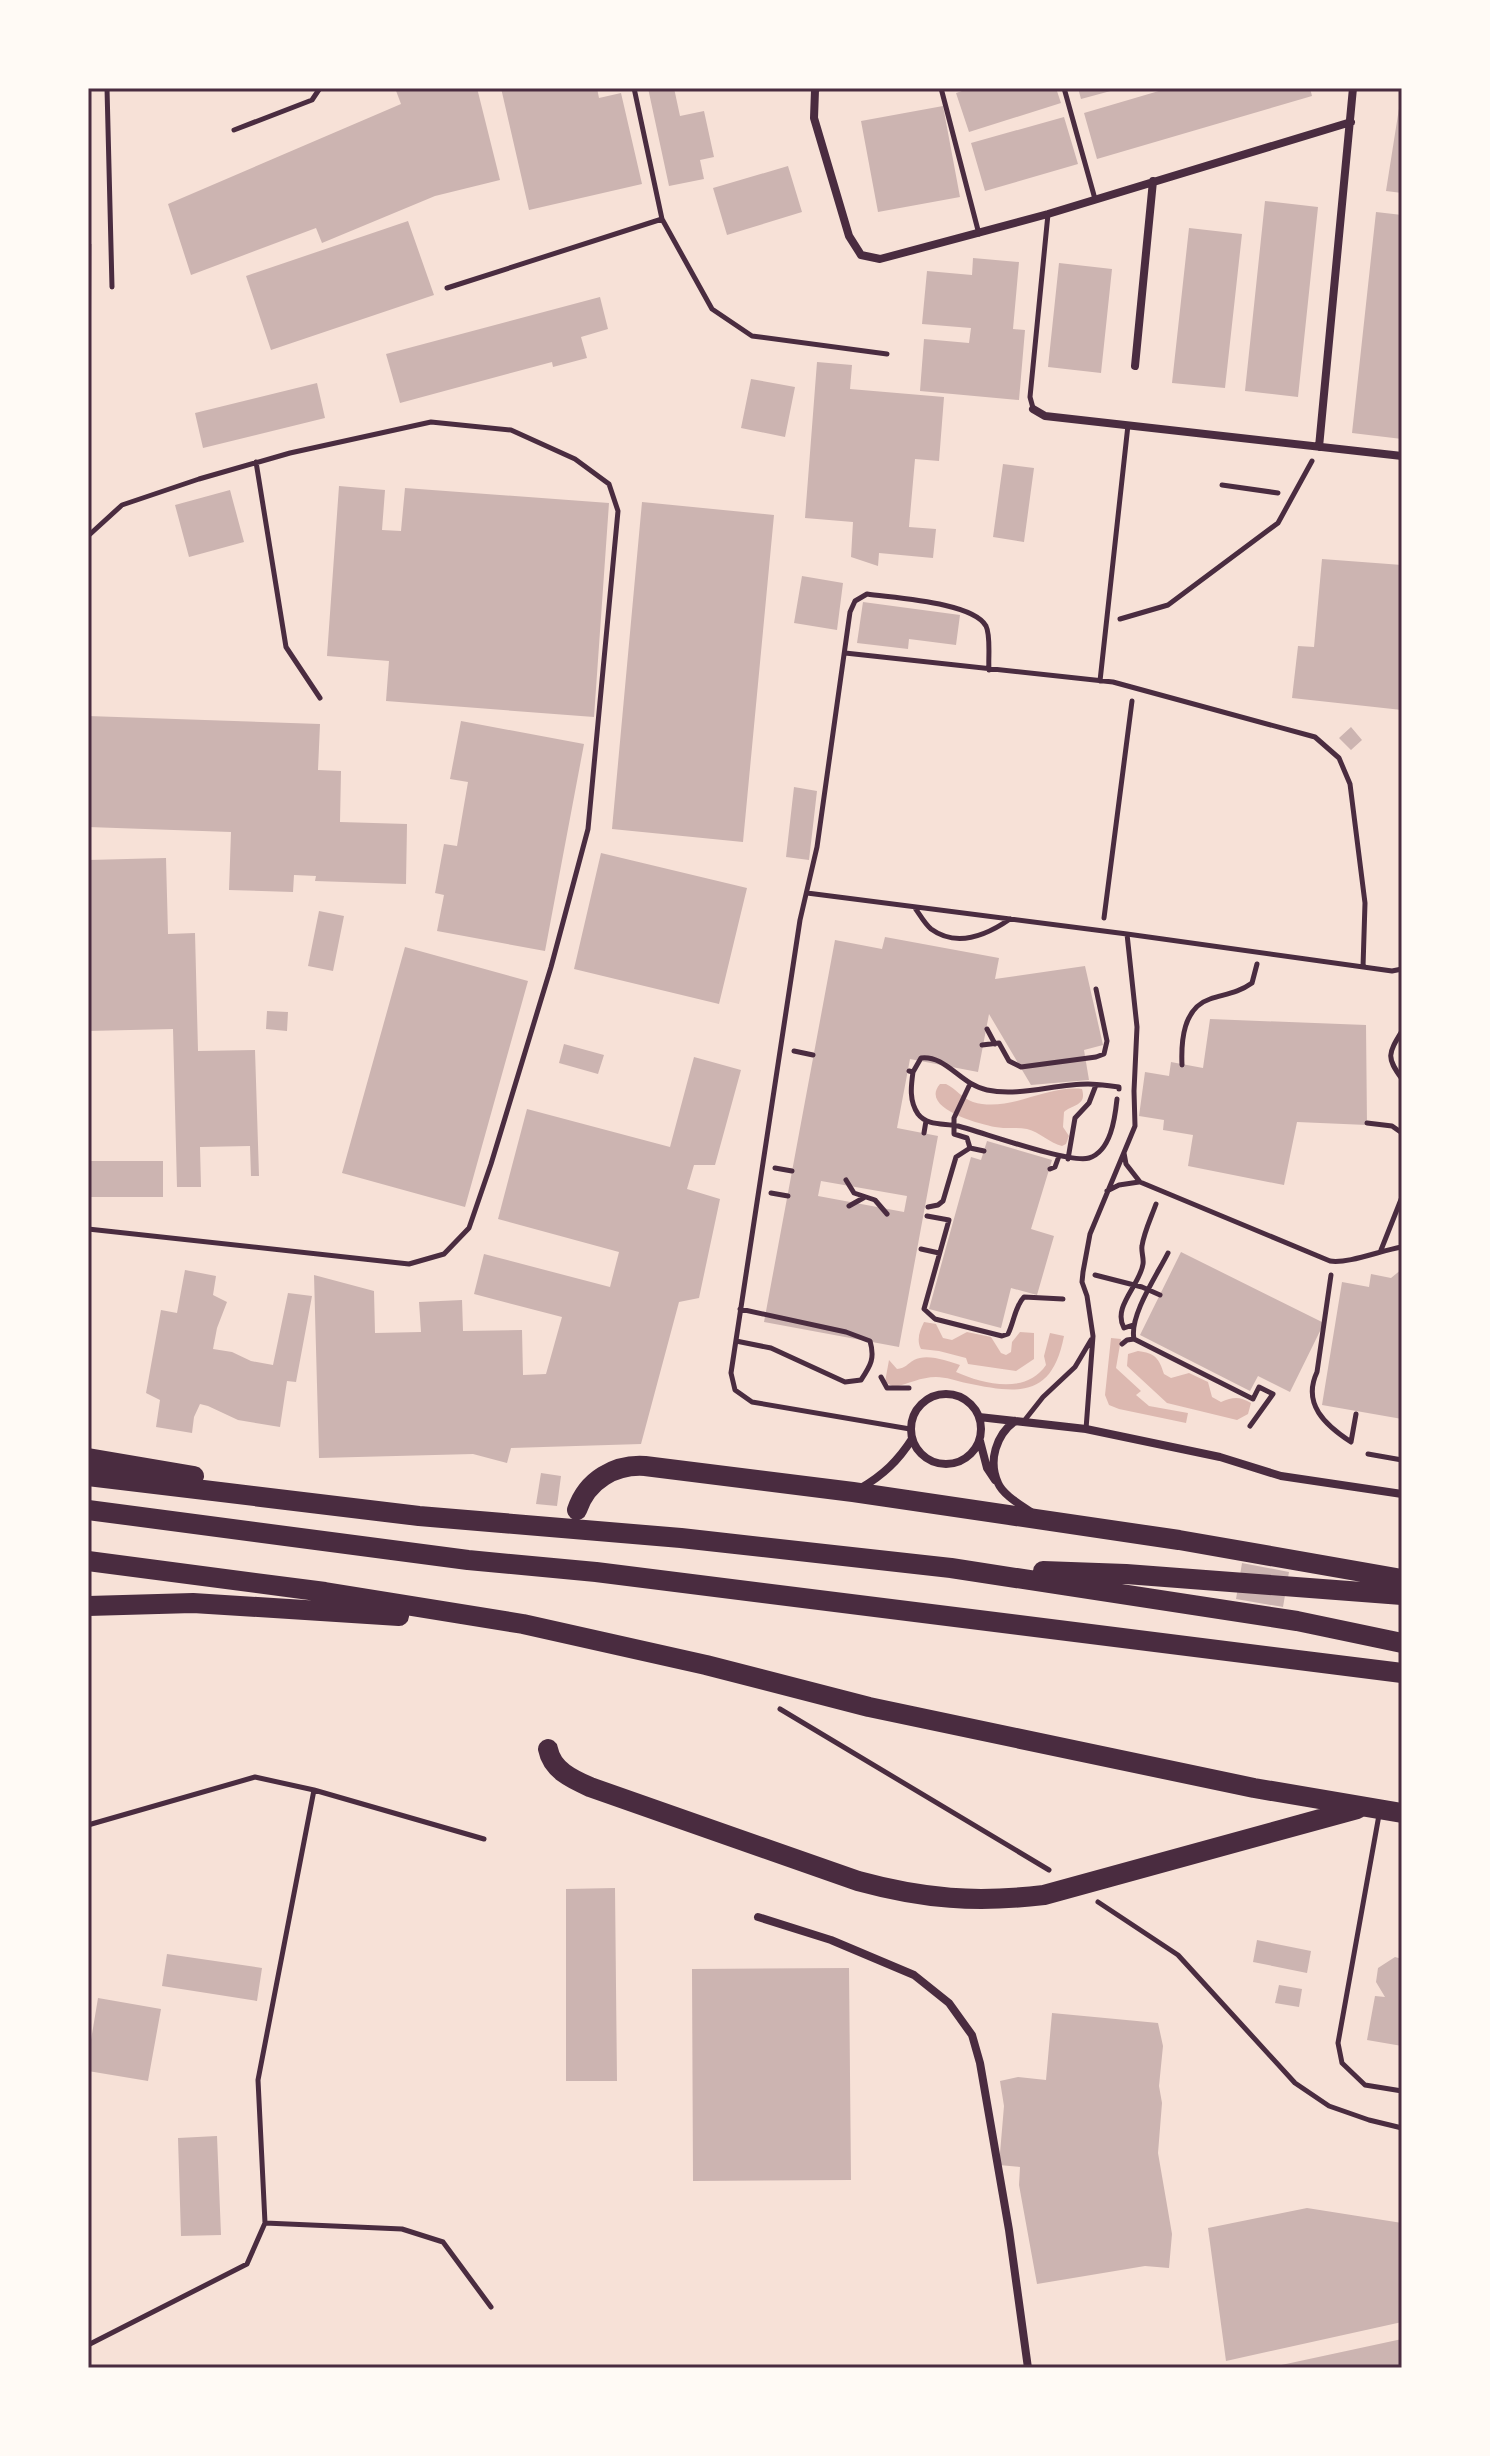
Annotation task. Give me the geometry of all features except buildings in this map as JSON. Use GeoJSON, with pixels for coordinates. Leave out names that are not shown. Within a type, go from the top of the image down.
{"type":"FeatureCollection","features":[{"type":"Feature","properties":{"kind":"highway"},"geometry":{"type":"LineString","coordinates":[[88,1458],[419,1516]]}},
{"type":"Feature","properties":{"kind":"highway"},"geometry":{"type":"LineString","coordinates":[[577,1510],[581,1496],[595,1481],[630,1465],[853,1492],[1179,1540],[1402,1579]]}},
{"type":"Feature","properties":{"kind":"highway"},"geometry":{"type":"LineString","coordinates":[[88,1476],[419,1516],[681,1538],[951,1568],[1297,1621],[1402,1643]]}},
{"type":"Feature","properties":{"kind":"highway"},"geometry":{"type":"LineString","coordinates":[[88,1486],[252,1496]]}},
{"type":"Feature","properties":{"kind":"highway"},"geometry":{"type":"LineString","coordinates":[[88,1510],[468,1560],[612,1574],[1402,1673]]}},
{"type":"Feature","properties":{"kind":"highway"},"geometry":{"type":"LineString","coordinates":[[88,1561],[325,1592],[523,1624],[706,1665],[869,1707],[1254,1788],[1402,1813]]}},
{"type":"Feature","properties":{"kind":"highway"},"geometry":{"type":"LineString","coordinates":[[951,1568],[1126,1574],[1402,1595]]}},
{"type":"Feature","properties":{"kind":"highway"},"geometry":{"type":"LineString","coordinates":[[88,1606],[193,1603],[523,1624]]}},
{"type":"Feature","properties":{"kind":"highway"},"geometry":{"type":"LineString","coordinates":[[548,1749],[549,1757],[559,1770],[590,1787],[858,1881],[900,1892],[957,1899],[1044,1895],[1372,1809]]}},
{"type":"Feature","properties":{"kind":"street"},"geometry":{"type":"LineString","coordinates":[[1319,447],[1353,88]]}},
{"type":"Feature","properties":{"kind":"street"},"geometry":{"type":"LineString","coordinates":[[816,89],[814,118],[849,236],[861,255],[880,259],[1048,214],[1351,122]]}},
{"type":"Feature","properties":{"kind":"street"},"geometry":{"type":"LineString","coordinates":[[1135,366],[1153,181]]}},
{"type":"Feature","properties":{"kind":"street"},"geometry":{"type":"LineString","coordinates":[[1033,409],[1045,416],[1402,456]]}},
{"type":"Feature","properties":{"kind":"street"},"geometry":{"type":"LineString","coordinates":[[945,1393],[966,1400],[979,1417],[981,1428],[974,1450],[955,1463],[943,1464],[933,1462],[916,1448],[910,1429],[912,1418],[924,1401],[945,1393]]}},
{"type":"Feature","properties":{"kind":"street"},"geometry":{"type":"LineString","coordinates":[[979,1417],[1086,1429],[1220,1457],[1281,1476],[1402,1494]]}},
{"type":"Feature","properties":{"kind":"street"},"geometry":{"type":"LineString","coordinates":[[999,1486],[995,1469],[998,1438],[1005,1428],[1020,1422]]}},
{"type":"Feature","properties":{"kind":"street"},"geometry":{"type":"LineString","coordinates":[[853,1492],[878,1478],[899,1459],[912,1439]]}},
{"type":"Feature","properties":{"kind":"street"},"geometry":{"type":"LineString","coordinates":[[979,1440],[987,1468],[999,1486],[1048,1522]]}},
{"type":"Feature","properties":{"kind":"street"},"geometry":{"type":"LineString","coordinates":[[758,1917],[831,1940],[914,1975],[949,2003],[972,2035],[980,2063],[1009,2230],[1028,2368]]}},
{"type":"Feature","properties":{"kind":"lane"},"geometry":{"type":"LineString","coordinates":[[107,88],[112,287]]}},
{"type":"Feature","properties":{"kind":"lane"},"geometry":{"type":"LineString","coordinates":[[234,130],[312,100],[320,88]]}},
{"type":"Feature","properties":{"kind":"lane"},"geometry":{"type":"LineString","coordinates":[[634,88],[662,219],[712,309],[752,336],[887,354]]}},
{"type":"Feature","properties":{"kind":"lane"},"geometry":{"type":"LineString","coordinates":[[941,88],[979,234]]}},
{"type":"Feature","properties":{"kind":"lane"},"geometry":{"type":"LineString","coordinates":[[1064,88],[1095,199]]}},
{"type":"Feature","properties":{"kind":"lane"},"geometry":{"type":"LineString","coordinates":[[1033,409],[1030,397],[1048,214]]}},
{"type":"Feature","properties":{"kind":"lane"},"geometry":{"type":"LineString","coordinates":[[447,288],[662,219]]}},
{"type":"Feature","properties":{"kind":"lane"},"geometry":{"type":"LineString","coordinates":[[88,536],[122,505],[256,462],[431,422],[511,430],[575,459],[609,484],[618,511],[588,829],[551,967],[469,1228],[444,1254],[409,1264],[88,1229]]}},
{"type":"Feature","properties":{"kind":"lane"},"geometry":{"type":"LineString","coordinates":[[1100,681],[1128,424]]}},
{"type":"Feature","properties":{"kind":"lane"},"geometry":{"type":"LineString","coordinates":[[256,462],[286,647],[320,698]]}},
{"type":"Feature","properties":{"kind":"lane"},"geometry":{"type":"LineString","coordinates":[[910,1429],[752,1402],[735,1390],[731,1373],[800,920],[817,847],[850,612],[855,601],[867,594],[958,608],[975,614],[987,627],[989,670]]}},
{"type":"Feature","properties":{"kind":"lane"},"geometry":{"type":"LineString","coordinates":[[845,653],[1100,681],[1315,737],[1339,758],[1350,784],[1365,903],[1363,967]]}},
{"type":"Feature","properties":{"kind":"lane"},"geometry":{"type":"LineString","coordinates":[[807,893],[1392,971],[1402,969]]}},
{"type":"Feature","properties":{"kind":"lane"},"geometry":{"type":"LineString","coordinates":[[914,907],[930,928],[951,938],[972,938],[992,931],[1010,919]]}},
{"type":"Feature","properties":{"kind":"lane"},"geometry":{"type":"LineString","coordinates":[[1086,1429],[1093,1336],[1082,1282],[1083,1272],[1090,1234],[1135,1126],[1137,1027],[1127,934]]}},
{"type":"Feature","properties":{"kind":"lane"},"geometry":{"type":"LineString","coordinates":[[1124,1152],[1126,1164],[1140,1182],[1333,1262],[1345,1262],[1402,1247]]}},
{"type":"Feature","properties":{"kind":"lane"},"geometry":{"type":"LineString","coordinates":[[1106,1191],[1119,1185],[1140,1182]]}},
{"type":"Feature","properties":{"kind":"lane"},"geometry":{"type":"LineString","coordinates":[[1380,1251],[1402,1197]]}},
{"type":"Feature","properties":{"kind":"lane"},"geometry":{"type":"LineString","coordinates":[[736,1341],[771,1348],[845,1382],[861,1380],[874,1356],[870,1341],[846,1332],[740,1309]]}},
{"type":"Feature","properties":{"kind":"lane"},"geometry":{"type":"LineString","coordinates":[[1020,1422],[1075,1367],[1093,1336]]}},
{"type":"Feature","properties":{"kind":"lane"},"geometry":{"type":"LineString","coordinates":[[1368,1454],[1402,1460]]}},
{"type":"Feature","properties":{"kind":"lane"},"geometry":{"type":"LineString","coordinates":[[88,1825],[255,1777],[314,1790],[484,1839]]}},
{"type":"Feature","properties":{"kind":"lane"},"geometry":{"type":"LineString","coordinates":[[88,2345],[247,2264],[265,2223],[258,2080],[314,1790]]}},
{"type":"Feature","properties":{"kind":"lane"},"geometry":{"type":"LineString","coordinates":[[1372,1809],[1338,2043],[1342,2063],[1365,2085],[1402,2091]]}},
{"type":"Feature","properties":{"kind":"lane"},"geometry":{"type":"LineString","coordinates":[[265,2223],[402,2229],[443,2242],[491,2307]]}},
{"type":"Feature","properties":{"kind":"path"},"geometry":{"type":"LineString","coordinates":[[1106,622],[1168,605],[1278,523],[1319,447]]}},
{"type":"Feature","properties":{"kind":"path"},"geometry":{"type":"LineString","coordinates":[[1222,485],[1278,493]]}},
{"type":"Feature","properties":{"kind":"path"},"geometry":{"type":"LineString","coordinates":[[1102,931],[1134,689]]}},
{"type":"Feature","properties":{"kind":"path"},"geometry":{"type":"LineString","coordinates":[[1182,1065],[1183,1035],[1194,1009],[1206,1000],[1239,992],[1252,983],[1260,952]]}},
{"type":"Feature","properties":{"kind":"path"},"geometry":{"type":"LineString","coordinates":[[982,1045],[999,1043],[1009,1061],[1021,1067],[1104,1054],[1107,1046],[1096,989]]}},
{"type":"Feature","properties":{"kind":"path"},"geometry":{"type":"LineString","coordinates":[[987,1029],[995,1044]]}},
{"type":"Feature","properties":{"kind":"path"},"geometry":{"type":"LineString","coordinates":[[1402,1031],[1390,1054],[1390,1063],[1402,1079]]}},
{"type":"Feature","properties":{"kind":"path"},"geometry":{"type":"LineString","coordinates":[[931,1056],[970,1084],[986,1090],[1003,1091],[1096,1085],[1119,1087],[1114,1126],[1103,1147],[1090,1158],[1068,1159],[954,1121],[926,1121],[913,1104],[911,1071],[921,1058],[931,1056]]}},
{"type":"Feature","properties":{"kind":"path"},"geometry":{"type":"LineString","coordinates":[[970,1084],[954,1121],[954,1134],[967,1138],[970,1148]]}},
{"type":"Feature","properties":{"kind":"path"},"geometry":{"type":"LineString","coordinates":[[1068,1159],[1075,1118],[1089,1103],[1096,1085]]}},
{"type":"Feature","properties":{"kind":"path"},"geometry":{"type":"LineString","coordinates":[[924,1133],[926,1121]]}},
{"type":"Feature","properties":{"kind":"path"},"geometry":{"type":"LineString","coordinates":[[1367,1123],[1392,1126],[1402,1132]]}},
{"type":"Feature","properties":{"kind":"path"},"geometry":{"type":"LineString","coordinates":[[928,1207],[943,1201],[956,1157],[970,1148],[984,1151]]}},
{"type":"Feature","properties":{"kind":"path"},"geometry":{"type":"LineString","coordinates":[[1050,1169],[1055,1167],[1059,1156]]}},
{"type":"Feature","properties":{"kind":"path"},"geometry":{"type":"LineString","coordinates":[[846,1180],[854,1193],[881,1205],[887,1214]]}},
{"type":"Feature","properties":{"kind":"path"},"geometry":{"type":"LineString","coordinates":[[1133,1325],[1124,1328],[1121,1318],[1142,1270],[1144,1261],[1141,1249],[1160,1192]]}},
{"type":"Feature","properties":{"kind":"path"},"geometry":{"type":"LineString","coordinates":[[849,1206],[865,1196]]}},
{"type":"Feature","properties":{"kind":"path"},"geometry":{"type":"LineString","coordinates":[[927,1216],[949,1220],[924,1309],[935,1319],[1002,1336],[1008,1334],[1019,1302],[1024,1297],[1063,1299]]}},
{"type":"Feature","properties":{"kind":"path"},"geometry":{"type":"LineString","coordinates":[[921,1249],[939,1253]]}},
{"type":"Feature","properties":{"kind":"path"},"geometry":{"type":"LineString","coordinates":[[1134,1339],[1133,1325],[1168,1253]]}},
{"type":"Feature","properties":{"kind":"path"},"geometry":{"type":"LineString","coordinates":[[1333,1262],[1311,1395],[1317,1410],[1337,1433],[1351,1442],[1356,1414]]}},
{"type":"Feature","properties":{"kind":"path"},"geometry":{"type":"LineString","coordinates":[[1113,1280],[1160,1295]]}},
{"type":"Feature","properties":{"kind":"path"},"geometry":{"type":"LineString","coordinates":[[1122,1344],[1134,1339],[1253,1399],[1259,1387],[1273,1394],[1250,1426]]}},
{"type":"Feature","properties":{"kind":"path"},"geometry":{"type":"LineString","coordinates":[[883,1367],[881,1379],[887,1388],[909,1388]]}},
{"type":"Feature","properties":{"kind":"shaded area"},"geometry":{"type":"Polygon","coordinates":[[[940,1084],[946,1084],[973,1102],[987,1104],[1014,1102],[1068,1089],[1082,1089],[1083,1099],[1064,1112],[1063,1127],[1069,1136],[1062,1146],[1027,1129],[995,1127],[954,1113],[937,1100],[940,1084]]]}},
{"type":"Feature","properties":{"kind":"shaded area"},"geometry":{"type":"Polygon","coordinates":[[[924,1322],[936,1324],[943,1338],[952,1340],[967,1332],[991,1337],[1001,1353],[1006,1355],[1011,1352],[1012,1342],[1020,1332],[1034,1333],[1034,1359],[1016,1371],[968,1364],[966,1358],[921,1349],[919,1339],[924,1322]]]}},
{"type":"Feature","properties":{"kind":"shaded area"},"geometry":{"type":"Polygon","coordinates":[[[1050,1333],[1064,1336],[1059,1356],[1042,1381],[1030,1387],[1002,1389],[936,1377],[894,1387],[885,1382],[889,1360],[897,1369],[925,1357],[960,1365],[956,1372],[979,1380],[1016,1384],[1037,1374],[1046,1365],[1044,1356],[1050,1333]]]}},
{"type":"Feature","properties":{"kind":"shaded area"},"geometry":{"type":"Polygon","coordinates":[[[1111,1338],[1121,1339],[1116,1368],[1141,1391],[1136,1395],[1149,1406],[1188,1413],[1186,1423],[1109,1405],[1105,1395],[1111,1338]]]}},
{"type":"Feature","properties":{"kind":"shaded area"},"geometry":{"type":"Polygon","coordinates":[[[1138,1351],[1156,1357],[1164,1374],[1171,1378],[1189,1373],[1208,1382],[1212,1397],[1221,1402],[1236,1398],[1251,1403],[1248,1414],[1237,1420],[1167,1403],[1127,1366],[1128,1354],[1138,1351]]]}}]}
